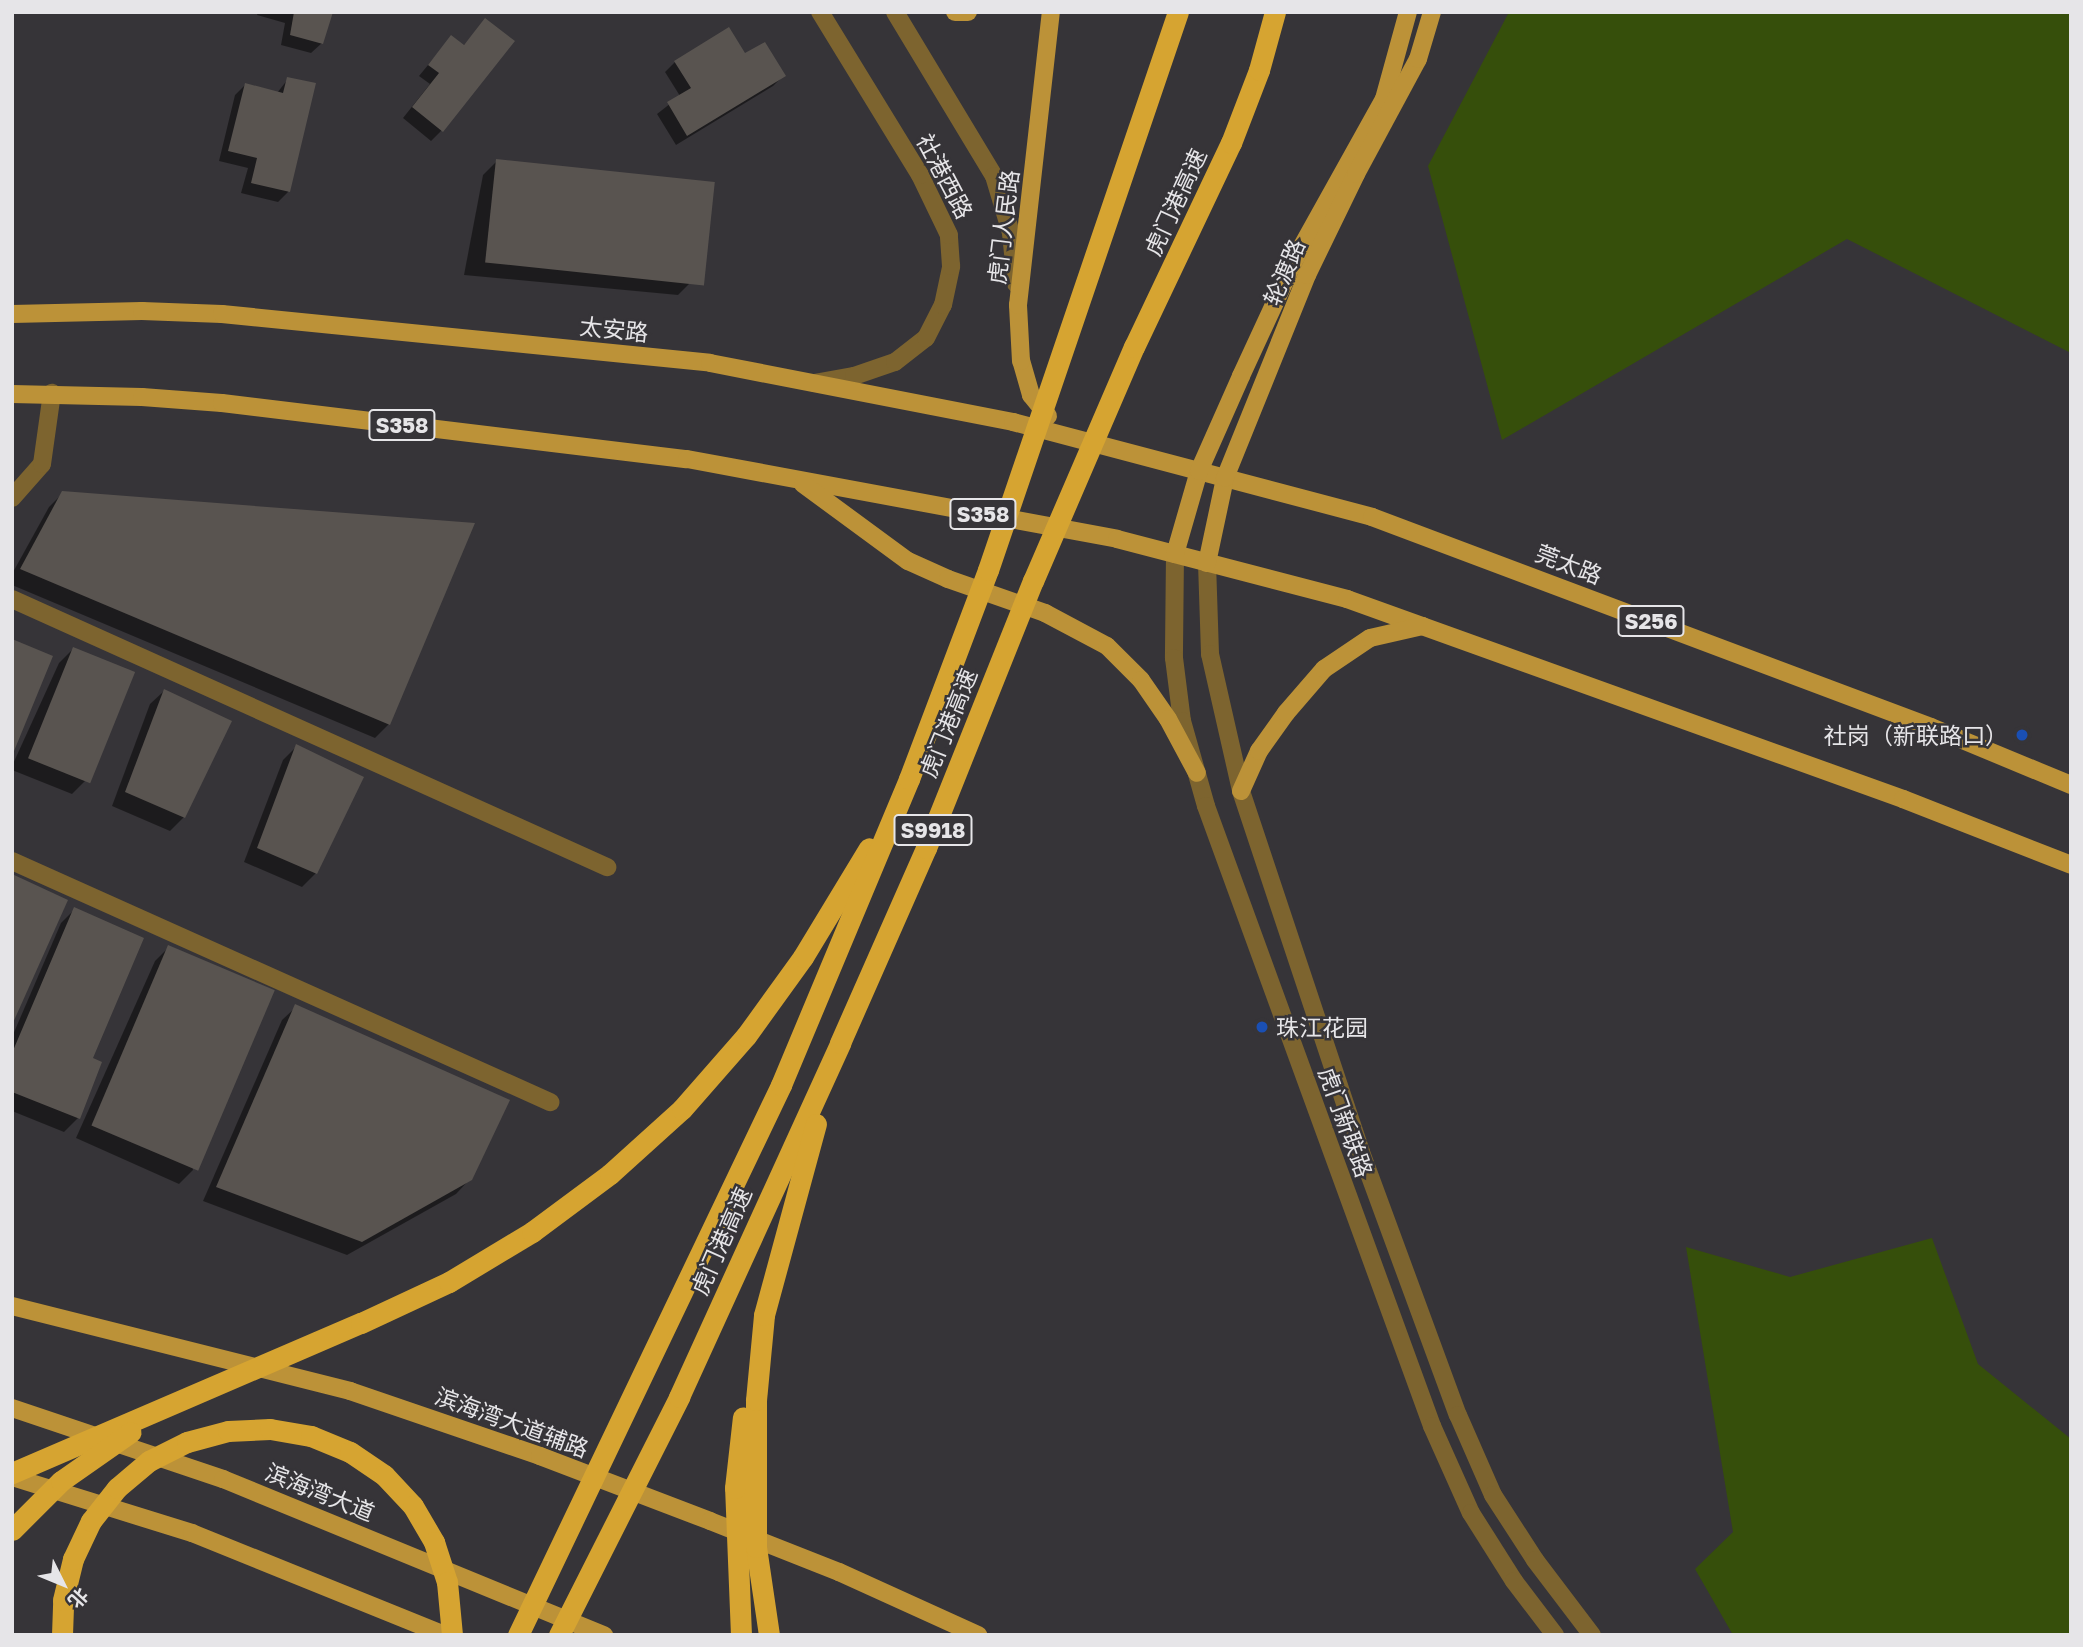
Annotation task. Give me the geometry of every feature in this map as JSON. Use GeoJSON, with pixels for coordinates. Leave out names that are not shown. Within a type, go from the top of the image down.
{"type":"FeatureCollection","features":[{"type":"Feature","properties":{"kind":"highway","name":"虎门港高速"},"geometry":{"type":"LineString","coordinates":[[518,1635],[781,1085],[909,779],[988,569],[1178,12]]}},
{"type":"Feature","properties":{"kind":"highway","name":"虎门港高速"},"geometry":{"type":"LineString","coordinates":[[559,1635],[679,1397],[840,1043],[926,848],[1033,581],[1129,359],[1231,144],[1259,70],[1275,12]]}},
{"type":"Feature","properties":{"kind":"highway"},"geometry":{"type":"LineString","coordinates":[[12,1475],[449,1282],[533,1232],[610,1174],[682,1109],[746,1036],[803,957],[909,779]]}},
{"type":"Feature","properties":{"kind":"highway"},"geometry":{"type":"LineString","coordinates":[[741,1635],[735,1488],[746,1397],[795,1193],[840,1043]]}},
{"type":"Feature","properties":{"kind":"highway"},"geometry":{"type":"LineString","coordinates":[[764,1315],[756,1400],[754,1474],[756,1548],[769,1635]]}},
{"type":"Feature","properties":{"kind":"highway"},"geometry":{"type":"LineString","coordinates":[[12,1530],[61,1481],[183,1398]]}},
{"type":"Feature","properties":{"kind":"highway"},"geometry":{"type":"LineString","coordinates":[[62,1635],[62,1600],[73,1559],[91,1521],[117,1488],[149,1461],[187,1442],[228,1431],[270,1429],[311,1436],[350,1452],[384,1475],[413,1506],[434,1542],[447,1582],[452,1635]]}},
{"type":"Feature","properties":{"kind":"main road"},"geometry":{"type":"LineString","coordinates":[[955,12],[968,12]]}},
{"type":"Feature","properties":{"kind":"main road","name":"虎门人民路"},"geometry":{"type":"LineString","coordinates":[[1051,12],[1018,305],[1021,361],[1031,395],[1064,435]]}},
{"type":"Feature","properties":{"kind":"main road","name":"轮渡路"},"geometry":{"type":"LineString","coordinates":[[1175,554],[1199,471],[1296,257],[1384,99],[1408,12]]}},
{"type":"Feature","properties":{"kind":"main road","name":"轮渡路"},"geometry":{"type":"LineString","coordinates":[[1207,563],[1225,478],[1307,275],[1356,174],[1418,59],[1432,12]]}},
{"type":"Feature","properties":{"kind":"main road","name":"太安路"},"geometry":{"type":"LineString","coordinates":[[12,314],[142,311],[222,314],[710,363],[1013,422],[1199,471]]}},
{"type":"Feature","properties":{"kind":"main road","name":"S358"},"geometry":{"type":"LineString","coordinates":[[12,394],[52,393],[222,403],[687,459],[1117,539],[1175,554]]}},
{"type":"Feature","properties":{"kind":"main road","name":"莞太路"},"geometry":{"type":"LineString","coordinates":[[1199,471],[1372,517],[1931,727],[2071,785]]}},
{"type":"Feature","properties":{"kind":"main road"},"geometry":{"type":"LineString","coordinates":[[790,478],[812,488],[908,561],[948,579],[1045,613],[1107,646],[1141,681],[1168,719],[1197,773]]}},
{"type":"Feature","properties":{"kind":"main road"},"geometry":{"type":"LineString","coordinates":[[1175,554],[1347,599],[1903,799],[2071,864]]}},
{"type":"Feature","properties":{"kind":"main road"},"geometry":{"type":"LineString","coordinates":[[1241,791],[1266,742],[1286,713],[1324,668],[1370,638],[1423,626]]}},
{"type":"Feature","properties":{"kind":"main road","name":"滨海湾大道辅路"},"geometry":{"type":"LineString","coordinates":[[12,1306],[350,1391],[396,1406],[540,1456],[839,1572],[978,1635]]}},
{"type":"Feature","properties":{"kind":"main road","name":"滨海湾大道"},"geometry":{"type":"LineString","coordinates":[[12,1408],[223,1479],[597,1632]]}},
{"type":"Feature","properties":{"kind":"main road"},"geometry":{"type":"LineString","coordinates":[[12,1475],[192,1533],[444,1635]]}},
{"type":"Feature","properties":{"kind":"street","name":"社港西路"},"geometry":{"type":"LineString","coordinates":[[812,383],[854,376],[895,362],[926,338],[943,306],[951,266],[949,235],[920,175],[820,12]]}},
{"type":"Feature","properties":{"kind":"street","name":"社港西路"},"geometry":{"type":"LineString","coordinates":[[895,12],[994,176],[1011,233],[1018,305]]}},
{"type":"Feature","properties":{"kind":"street"},"geometry":{"type":"LineString","coordinates":[[12,498],[42,464],[52,393]]}},
{"type":"Feature","properties":{"kind":"street","name":"虎门新联路"},"geometry":{"type":"LineString","coordinates":[[1175,554],[1174,658],[1182,721],[1197,773],[1319,1120],[1432,1426],[1471,1513],[1514,1581],[1555,1635]]}},
{"type":"Feature","properties":{"kind":"street","name":"虎门新联路"},"geometry":{"type":"LineString","coordinates":[[1207,563],[1210,654],[1241,791],[1361,1152],[1458,1415],[1493,1495],[1535,1560],[1592,1635]]}},
{"type":"Feature","properties":{"kind":"street"},"geometry":{"type":"LineString","coordinates":[[12,599],[607,867]]}},
{"type":"Feature","properties":{"kind":"street"},"geometry":{"type":"LineString","coordinates":[[12,861],[550,1102]]}},
{"type":"Feature","properties":{"kind":"green space"},"geometry":{"type":"Polygon","coordinates":[[[1509,12],[2071,12],[2071,353],[1847,239],[1502,440],[1428,166],[1509,12]]]}},
{"type":"Feature","properties":{"kind":"green space"},"geometry":{"type":"Polygon","coordinates":[[[1932,1238],[1978,1364],[2071,1439],[2071,1635],[1733,1635],[1695,1569],[1733,1532],[1686,1247],[1790,1277],[1932,1238]]]}},
{"type":"Feature","properties":{"kind":"building"},"geometry":{"type":"Polygon","coordinates":[[[294,12],[333,12],[323,44],[290,35],[294,12]]]}},
{"type":"Feature","properties":{"kind":"building"},"geometry":{"type":"Polygon","coordinates":[[[485,18],[515,41],[443,132],[412,107],[439,73],[428,65],[451,35],[464,45],[485,18]]]}},
{"type":"Feature","properties":{"kind":"building"},"geometry":{"type":"Polygon","coordinates":[[[729,27],[745,53],[765,42],[786,76],[687,136],[667,102],[691,88],[674,61],[729,27]]]}},
{"type":"Feature","properties":{"kind":"building"},"geometry":{"type":"Polygon","coordinates":[[[287,77],[316,83],[290,192],[251,183],[257,158],[228,151],[245,83],[283,93],[287,77]]]}},
{"type":"Feature","properties":{"kind":"building"},"geometry":{"type":"Polygon","coordinates":[[[496,159],[715,182],[704,285],[485,262],[496,159]]]}},
{"type":"Feature","properties":{"kind":"building"},"geometry":{"type":"Polygon","coordinates":[[[62,491],[475,523],[390,725],[20,569],[62,491]]]}},
{"type":"Feature","properties":{"kind":"building"},"geometry":{"type":"Polygon","coordinates":[[[12,639],[53,656],[12,756],[12,639]]]}},
{"type":"Feature","properties":{"kind":"building"},"geometry":{"type":"Polygon","coordinates":[[[73,647],[135,672],[90,783],[28,758],[73,647]]]}},
{"type":"Feature","properties":{"kind":"building"},"geometry":{"type":"Polygon","coordinates":[[[164,689],[232,721],[185,818],[125,792],[164,689]]]}},
{"type":"Feature","properties":{"kind":"building"},"geometry":{"type":"Polygon","coordinates":[[[296,744],[364,777],[317,874],[257,848],[296,744]]]}},
{"type":"Feature","properties":{"kind":"building"},"geometry":{"type":"Polygon","coordinates":[[[12,874],[68,900],[12,1025],[12,874]]]}},
{"type":"Feature","properties":{"kind":"building"},"geometry":{"type":"Polygon","coordinates":[[[74,907],[144,938],[93,1058],[102,1062],[80,1119],[12,1092],[12,1053],[74,907]]]}},
{"type":"Feature","properties":{"kind":"building"},"geometry":{"type":"Polygon","coordinates":[[[168,945],[275,990],[198,1171],[91,1125],[168,945]]]}},
{"type":"Feature","properties":{"kind":"building"},"geometry":{"type":"Polygon","coordinates":[[[295,1004],[510,1100],[472,1180],[362,1242],[216,1187],[295,1004]]]}},
{"type":"Feature","properties":{"kind":"place","name":"社岗（新联路口）"},"geometry":{"type":"Point","coordinates":[2022,735]}},
{"type":"Feature","properties":{"kind":"place","name":"珠江花园"},"geometry":{"type":"Point","coordinates":[1262,1027]}}]}
